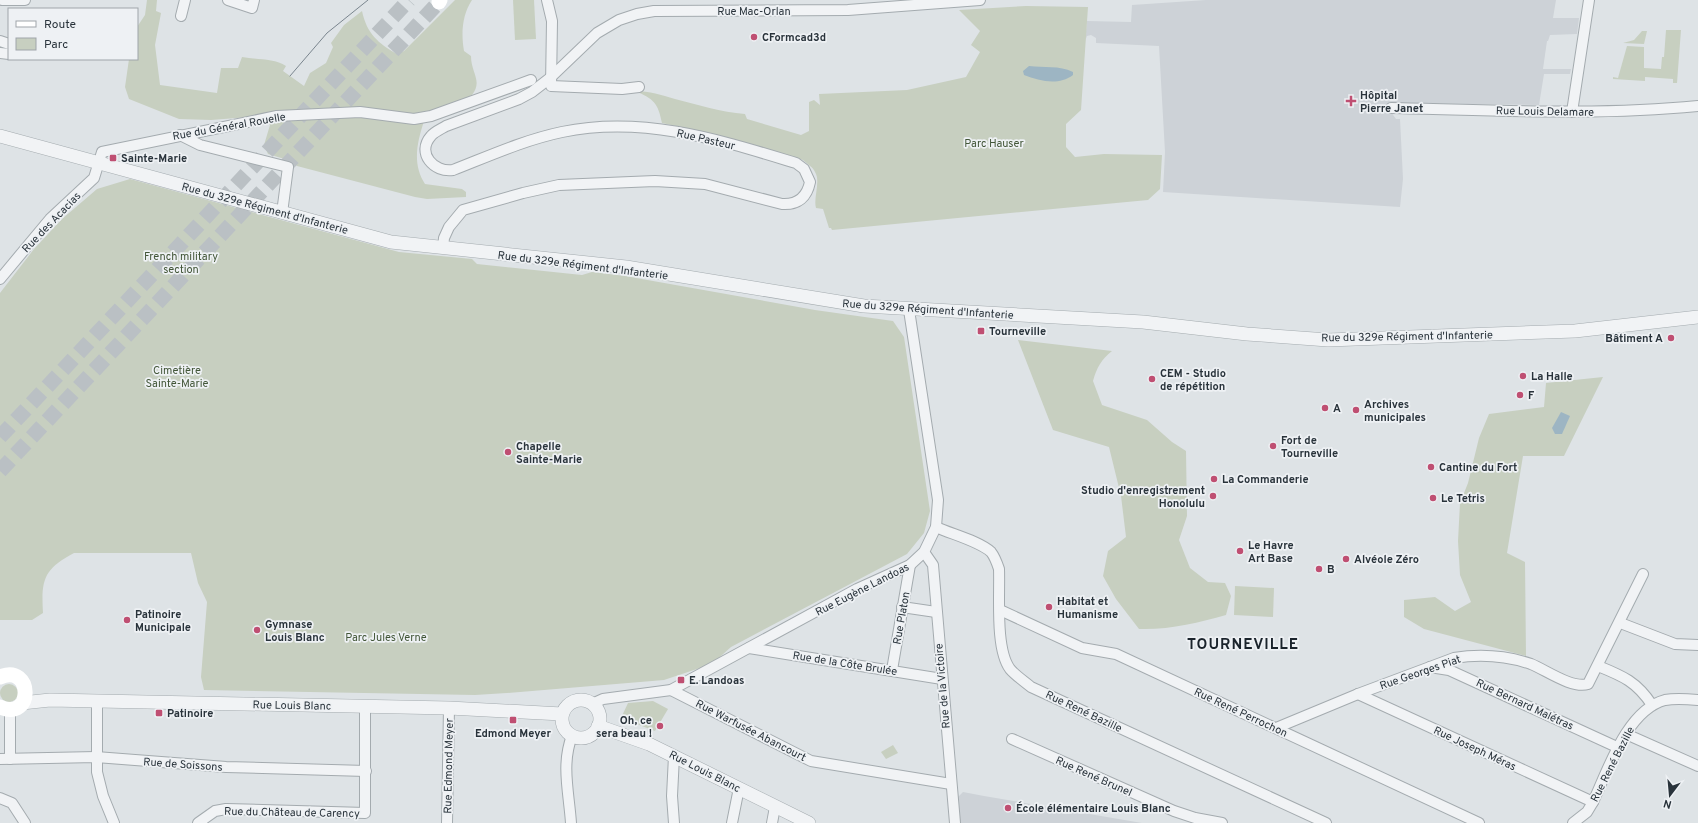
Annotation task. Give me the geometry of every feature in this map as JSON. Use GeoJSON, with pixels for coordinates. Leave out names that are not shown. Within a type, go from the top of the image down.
{"type":"FeatureCollection","features":[{"type":"Feature","properties":{"kind":"main road"},"geometry":{"type":"LineString","coordinates":[[0,677],[10,675],[22,681],[26,694],[7,707]]}},
{"type":"Feature","properties":{"kind":"street"},"geometry":{"type":"LineString","coordinates":[[2,0],[25,0]]}},
{"type":"Feature","properties":{"kind":"street"},"geometry":{"type":"LineString","coordinates":[[181,16],[185,0]]}},
{"type":"Feature","properties":{"kind":"street"},"geometry":{"type":"LineString","coordinates":[[228,0],[252,8],[254,0]]}},
{"type":"Feature","properties":{"kind":"street"},"geometry":{"type":"LineString","coordinates":[[547,0],[552,21],[551,86],[622,89],[639,87]]}},
{"type":"Feature","properties":{"kind":"street","name":"Rue Mac-Orlan"},"geometry":{"type":"LineString","coordinates":[[550,78],[597,33],[620,20],[637,14],[654,11],[848,10],[980,0]]}},
{"type":"Feature","properties":{"kind":"street"},"geometry":{"type":"LineString","coordinates":[[1572,112],[1588,0]]}},
{"type":"Feature","properties":{"kind":"street","name":"Rue Pasteur"},"geometry":{"type":"LineString","coordinates":[[443,248],[444,238],[449,227],[455,217],[463,210],[515,195],[559,185],[640,181],[705,184],[791,205],[804,197],[808,190],[810,182],[808,175],[796,163],[691,133],[658,128],[603,127],[562,132],[521,143],[453,170],[446,171],[438,169],[428,159],[426,150],[427,143],[430,137],[436,132],[446,126],[519,99],[532,92],[550,78]]}},
{"type":"Feature","properties":{"kind":"street","name":"Rue du Général Rouelle"},"geometry":{"type":"LineString","coordinates":[[99,163],[102,152],[277,116],[360,112],[414,119],[431,116],[531,80]]}},
{"type":"Feature","properties":{"kind":"street","name":"Rue Louis Delamare"},"geometry":{"type":"LineString","coordinates":[[1391,108],[1572,112],[1649,111],[1698,106]]}},
{"type":"Feature","properties":{"kind":"street"},"geometry":{"type":"LineString","coordinates":[[180,135],[200,145],[288,167],[282,213]]}},
{"type":"Feature","properties":{"kind":"street","name":"Rue du 329e Régiment d'Infanterie"},"geometry":{"type":"LineString","coordinates":[[0,136],[391,242],[626,267],[864,306],[909,310],[1143,322],[1247,334],[1328,340],[1575,331],[1698,317]]}},
{"type":"Feature","properties":{"kind":"street","name":"Rue des Acacias"},"geometry":{"type":"LineString","coordinates":[[0,279],[50,219],[94,178],[99,163]]}},
{"type":"Feature","properties":{"kind":"street","name":"Rue Eugène Landoas"},"geometry":{"type":"LineString","coordinates":[[592,704],[603,699],[671,690],[857,589],[910,565],[924,552],[936,528],[938,500],[909,310]]}},
{"type":"Feature","properties":{"kind":"street","name":"Rue René Bazille"},"geometry":{"type":"LineString","coordinates":[[936,528],[983,547],[991,552],[999,569],[1000,645],[1010,668],[1031,687],[1326,823]]}},
{"type":"Feature","properties":{"kind":"street","name":"Rue de la Victoire"},"geometry":{"type":"LineString","coordinates":[[924,552],[932,565],[955,823]]}},
{"type":"Feature","properties":{"kind":"street","name":"Rue Platon"},"geometry":{"type":"LineString","coordinates":[[892,670],[910,565]]}},
{"type":"Feature","properties":{"kind":"street","name":"Rue Georges Piat"},"geometry":{"type":"LineString","coordinates":[[1276,728],[1358,694],[1459,657],[1494,656],[1530,664],[1576,685],[1583,686],[1591,680],[1643,574]]}},
{"type":"Feature","properties":{"kind":"street"},"geometry":{"type":"LineString","coordinates":[[902,607],[936,612]]}},
{"type":"Feature","properties":{"kind":"street","name":"Rue René Perrochon"},"geometry":{"type":"LineString","coordinates":[[1000,610],[1082,648],[1116,654],[1479,823]]}},
{"type":"Feature","properties":{"kind":"street"},"geometry":{"type":"LineString","coordinates":[[1623,624],[1675,644],[1698,645]]}},
{"type":"Feature","properties":{"kind":"street","name":"Rue de la Côte Brulée"},"geometry":{"type":"LineString","coordinates":[[749,648],[942,679]]}},
{"type":"Feature","properties":{"kind":"street"},"geometry":{"type":"LineString","coordinates":[[1598,666],[1628,680],[1644,692],[1652,705]]}},
{"type":"Feature","properties":{"kind":"street","name":"Rue Bernard Malétras"},"geometry":{"type":"LineString","coordinates":[[1429,667],[1449,670],[1619,748]]}},
{"type":"Feature","properties":{"kind":"street","name":"Rue Warfusée Abancourt"},"geometry":{"type":"LineString","coordinates":[[671,690],[811,761],[951,784]]}},
{"type":"Feature","properties":{"kind":"street","name":"Rue Joseph Méras"},"geometry":{"type":"LineString","coordinates":[[1358,694],[1593,802]]}},
{"type":"Feature","properties":{"kind":"street","name":"Rue René Bazille"},"geometry":{"type":"LineString","coordinates":[[1573,823],[1587,812],[1593,802],[1626,734],[1634,721],[1652,705],[1664,700],[1682,698],[1698,700]]}},
{"type":"Feature","properties":{"kind":"street","name":"Rue Louis Blanc"},"geometry":{"type":"LineString","coordinates":[[7,707],[50,700],[449,708],[562,714]]}},
{"type":"Feature","properties":{"kind":"street"},"geometry":{"type":"LineString","coordinates":[[97,701],[97,772],[103,796],[114,823]]}},
{"type":"Feature","properties":{"kind":"street"},"geometry":{"type":"LineString","coordinates":[[577,701],[592,704],[599,717],[598,726],[593,733],[585,737],[572,736],[564,727],[562,714],[568,705],[577,701]]}},
{"type":"Feature","properties":{"kind":"street"},"geometry":{"type":"LineString","coordinates":[[5,759],[7,707]]}},
{"type":"Feature","properties":{"kind":"street"},"geometry":{"type":"LineString","coordinates":[[365,707],[366,770]]}},
{"type":"Feature","properties":{"kind":"street","name":"Rue Edmond Meyer"},"geometry":{"type":"LineString","coordinates":[[447,823],[449,708]]}},
{"type":"Feature","properties":{"kind":"street","name":"Rue Louis Blanc"},"geometry":{"type":"LineString","coordinates":[[598,726],[639,740],[674,756],[809,823]]}},
{"type":"Feature","properties":{"kind":"street"},"geometry":{"type":"LineString","coordinates":[[1626,734],[1698,766]]}},
{"type":"Feature","properties":{"kind":"street"},"geometry":{"type":"LineString","coordinates":[[571,823],[566,775],[567,749],[572,736]]}},
{"type":"Feature","properties":{"kind":"street","name":"Rue René Brunel"},"geometry":{"type":"LineString","coordinates":[[1012,739],[1174,811],[1195,818],[1222,823]]}},
{"type":"Feature","properties":{"kind":"street"},"geometry":{"type":"LineString","coordinates":[[674,756],[672,796],[674,823]]}},
{"type":"Feature","properties":{"kind":"street","name":"Rue de Soissons"},"geometry":{"type":"LineString","coordinates":[[5,759],[96,757],[226,767],[366,770]]}},
{"type":"Feature","properties":{"kind":"street","name":"Rue du Château de Carency"},"geometry":{"type":"LineString","coordinates":[[198,823],[215,811],[226,809],[365,813],[366,770]]}},
{"type":"Feature","properties":{"kind":"street"},"geometry":{"type":"LineString","coordinates":[[732,823],[739,788]]}},
{"type":"Feature","properties":{"kind":"street"},"geometry":{"type":"LineString","coordinates":[[0,798],[12,803],[25,823]]}},
{"type":"Feature","properties":{"kind":"street"},"geometry":{"type":"LineString","coordinates":[[772,823],[775,807]]}},
{"type":"Feature","properties":{"kind":"shaded area","name":"Hôpital Pierre Janet"},"geometry":{"type":"Polygon","coordinates":[[[1206,0],[1556,0],[1553,18],[1579,18],[1577,34],[1550,35],[1547,41],[1543,69],[1571,69],[1570,74],[1544,74],[1539,105],[1391,103],[1391,112],[1396,119],[1400,119],[1403,179],[1400,207],[1163,192],[1165,152],[1159,46],[1096,43],[1096,38],[1091,35],[1087,36],[1085,41],[1087,21],[1131,22],[1132,5],[1206,0]]]}},
{"type":"Feature","properties":{"kind":"shaded area","name":"École élémentaire Louis Blanc"},"geometry":{"type":"Polygon","coordinates":[[[963,792],[1142,823],[960,823],[958,797],[963,792]]]}},
{"type":"Feature","properties":{"kind":"green space"},"geometry":{"type":"Polygon","coordinates":[[[147,0],[157,0],[156,11],[161,13],[155,45],[160,85],[217,93],[221,68],[238,68],[242,57],[271,60],[281,63],[286,66],[283,71],[304,86],[310,73],[326,63],[333,47],[331,43],[344,25],[362,11],[367,26],[374,37],[384,46],[397,54],[404,51],[455,0],[472,0],[464,18],[463,38],[464,51],[471,56],[471,62],[477,81],[475,90],[472,95],[424,121],[419,137],[417,153],[418,169],[425,184],[462,189],[466,192],[466,197],[427,199],[415,197],[297,166],[291,161],[268,154],[264,145],[270,125],[264,116],[211,120],[179,119],[129,99],[125,87],[129,60],[138,60],[138,26],[145,15],[147,0]]]}},
{"type":"Feature","properties":{"kind":"green space"},"geometry":{"type":"Polygon","coordinates":[[[513,0],[534,0],[536,39],[515,40],[513,0]]]}},
{"type":"Feature","properties":{"kind":"green space","name":"Parc Hauser"},"geometry":{"type":"Polygon","coordinates":[[[1026,6],[1088,7],[1081,110],[1066,124],[1066,147],[1075,157],[1104,154],[1162,155],[1160,189],[1148,200],[832,230],[829,228],[823,209],[816,208],[815,199],[817,176],[814,170],[803,160],[690,129],[662,123],[659,111],[654,102],[635,91],[651,92],[727,112],[745,114],[747,119],[801,135],[809,131],[809,102],[814,100],[820,105],[819,94],[907,90],[966,77],[980,52],[971,45],[980,31],[959,10],[1026,6]]]}},
{"type":"Feature","properties":{"kind":"green space"},"geometry":{"type":"Polygon","coordinates":[[[1666,30],[1681,30],[1677,83],[1673,83],[1673,79],[1645,77],[1645,81],[1613,79],[1613,77],[1618,78],[1627,46],[1644,47],[1644,68],[1661,69],[1662,57],[1664,57],[1666,30]]]}},
{"type":"Feature","properties":{"kind":"green space"},"geometry":{"type":"Polygon","coordinates":[[[1642,31],[1647,31],[1644,44],[1623,43],[1634,40],[1642,31]]]}},
{"type":"Feature","properties":{"kind":"green space","name":"Cimetière Sainte-Marie"},"geometry":{"type":"Polygon","coordinates":[[[130,179],[399,252],[472,259],[477,264],[582,275],[592,272],[625,276],[815,310],[893,321],[904,337],[930,511],[924,533],[907,554],[731,647],[712,664],[664,680],[475,695],[204,690],[201,677],[207,602],[198,583],[191,553],[74,553],[56,564],[46,576],[43,592],[43,613],[32,620],[0,620],[0,293],[34,249],[62,219],[97,189],[130,179]]]}},
{"type":"Feature","properties":{"kind":"green space"},"geometry":{"type":"Polygon","coordinates":[[[1018,340],[1112,351],[1100,364],[1093,381],[1102,405],[1147,420],[1172,442],[1186,451],[1187,516],[1179,540],[1190,568],[1208,582],[1225,583],[1231,596],[1226,615],[1183,625],[1139,629],[1116,599],[1103,576],[1108,551],[1126,537],[1121,496],[1109,447],[1053,430],[1018,340]]]}},
{"type":"Feature","properties":{"kind":"green space"},"geometry":{"type":"Polygon","coordinates":[[[1603,377],[1564,456],[1523,456],[1507,553],[1525,562],[1526,656],[1424,629],[1404,617],[1404,600],[1435,597],[1455,611],[1471,602],[1460,575],[1458,541],[1460,503],[1468,483],[1479,438],[1489,414],[1544,407],[1546,383],[1603,377]]]}},
{"type":"Feature","properties":{"kind":"green space"},"geometry":{"type":"Polygon","coordinates":[[[1235,586],[1274,588],[1273,617],[1234,615],[1235,586]]]}},
{"type":"Feature","properties":{"kind":"green space"},"geometry":{"type":"Polygon","coordinates":[[[5,684],[13,684],[18,689],[16,700],[13,702],[5,702],[0,697],[0,689],[5,684]]]}},
{"type":"Feature","properties":{"kind":"green space"},"geometry":{"type":"Polygon","coordinates":[[[653,701],[668,709],[655,731],[621,718],[628,703],[653,701]]]}},
{"type":"Feature","properties":{"kind":"green space"},"geometry":{"type":"Polygon","coordinates":[[[893,745],[898,753],[886,759],[881,752],[893,745]]]}},
{"type":"Feature","properties":{"kind":"water"},"geometry":{"type":"Polygon","coordinates":[[[1029,66],[1062,68],[1073,72],[1073,75],[1061,80],[1043,81],[1024,75],[1023,71],[1029,66]]]}},
{"type":"Feature","properties":{"kind":"water"},"geometry":{"type":"Polygon","coordinates":[[[1561,412],[1570,416],[1562,434],[1555,434],[1552,428],[1561,412]]]}},
{"type":"Feature","properties":{"kind":"tunnel"},"geometry":{"type":"LineString","coordinates":[[0,437],[409,0]]}},
{"type":"Feature","properties":{"kind":"tunnel"},"geometry":{"type":"LineString","coordinates":[[0,471],[439,2]]}},
{"type":"Feature","properties":{"kind":"tram line"},"geometry":{"type":"LineString","coordinates":[[290,76],[327,33],[368,0]]}},
{"type":"Feature","properties":{"kind":"place","name":"CFormcad3d"},"geometry":{"type":"Point","coordinates":[754,37]}},
{"type":"Feature","properties":{"kind":"place","name":"Hôpital Pierre Janet"},"geometry":{"type":"Point","coordinates":[1351,101]}},
{"type":"Feature","properties":{"kind":"place","name":"Sainte-Marie"},"geometry":{"type":"Point","coordinates":[113,158]}},
{"type":"Feature","properties":{"kind":"place","name":"Tourneville"},"geometry":{"type":"Point","coordinates":[981,331]}},
{"type":"Feature","properties":{"kind":"place","name":"Bâtiment A"},"geometry":{"type":"Point","coordinates":[1671,338]}},
{"type":"Feature","properties":{"kind":"place","name":"La Halle"},"geometry":{"type":"Point","coordinates":[1523,376]}},
{"type":"Feature","properties":{"kind":"place","name":"CEM - Studio de répétition"},"geometry":{"type":"Point","coordinates":[1152,379]}},
{"type":"Feature","properties":{"kind":"place","name":"F"},"geometry":{"type":"Point","coordinates":[1520,395]}},
{"type":"Feature","properties":{"kind":"place","name":"A"},"geometry":{"type":"Point","coordinates":[1325,408]}},
{"type":"Feature","properties":{"kind":"place","name":"Archives municipales"},"geometry":{"type":"Point","coordinates":[1356,410]}},
{"type":"Feature","properties":{"kind":"place","name":"Fort de Tourneville"},"geometry":{"type":"Point","coordinates":[1273,446]}},
{"type":"Feature","properties":{"kind":"place","name":"Chapelle Sainte-Marie"},"geometry":{"type":"Point","coordinates":[508,452]}},
{"type":"Feature","properties":{"kind":"place","name":"Cantine du Fort"},"geometry":{"type":"Point","coordinates":[1431,467]}},
{"type":"Feature","properties":{"kind":"place","name":"La Commanderie"},"geometry":{"type":"Point","coordinates":[1214,479]}},
{"type":"Feature","properties":{"kind":"place","name":"Studio d'enregistrement Honolulu"},"geometry":{"type":"Point","coordinates":[1213,496]}},
{"type":"Feature","properties":{"kind":"place","name":"Le Tetris"},"geometry":{"type":"Point","coordinates":[1433,498]}},
{"type":"Feature","properties":{"kind":"place","name":"Le Havre Art Base"},"geometry":{"type":"Point","coordinates":[1240,551]}},
{"type":"Feature","properties":{"kind":"place","name":"Alvéole Zéro"},"geometry":{"type":"Point","coordinates":[1346,559]}},
{"type":"Feature","properties":{"kind":"place","name":"B"},"geometry":{"type":"Point","coordinates":[1319,569]}},
{"type":"Feature","properties":{"kind":"place","name":"Habitat et Humanisme"},"geometry":{"type":"Point","coordinates":[1049,607]}},
{"type":"Feature","properties":{"kind":"place","name":"Patinoire Municipale"},"geometry":{"type":"Point","coordinates":[127,620]}},
{"type":"Feature","properties":{"kind":"place","name":"Gymnase Louis Blanc"},"geometry":{"type":"Point","coordinates":[257,630]}},
{"type":"Feature","properties":{"kind":"place","name":"E. Landoas"},"geometry":{"type":"Point","coordinates":[681,680]}},
{"type":"Feature","properties":{"kind":"place","name":"Patinoire"},"geometry":{"type":"Point","coordinates":[159,713]}},
{"type":"Feature","properties":{"kind":"place","name":"Edmond Meyer"},"geometry":{"type":"Point","coordinates":[513,720]}},
{"type":"Feature","properties":{"kind":"place","name":"Oh, ce sera beau !"},"geometry":{"type":"Point","coordinates":[660,726]}},
{"type":"Feature","properties":{"kind":"place","name":"École élémentaire Louis Blanc"},"geometry":{"type":"Point","coordinates":[1008,808]}},
{"type":"Feature","properties":{"kind":"district","name":"TOURNEVILLE"},"geometry":{"type":"Point","coordinates":[1243,644]}},
{"type":"Feature","properties":{"kind":"park label","name":"French military section"},"geometry":{"type":"Point","coordinates":[181,262]}},
{"type":"Feature","properties":{"kind":"park label","name":"Parc Jules Verne"},"geometry":{"type":"Point","coordinates":[386,637]}}]}
